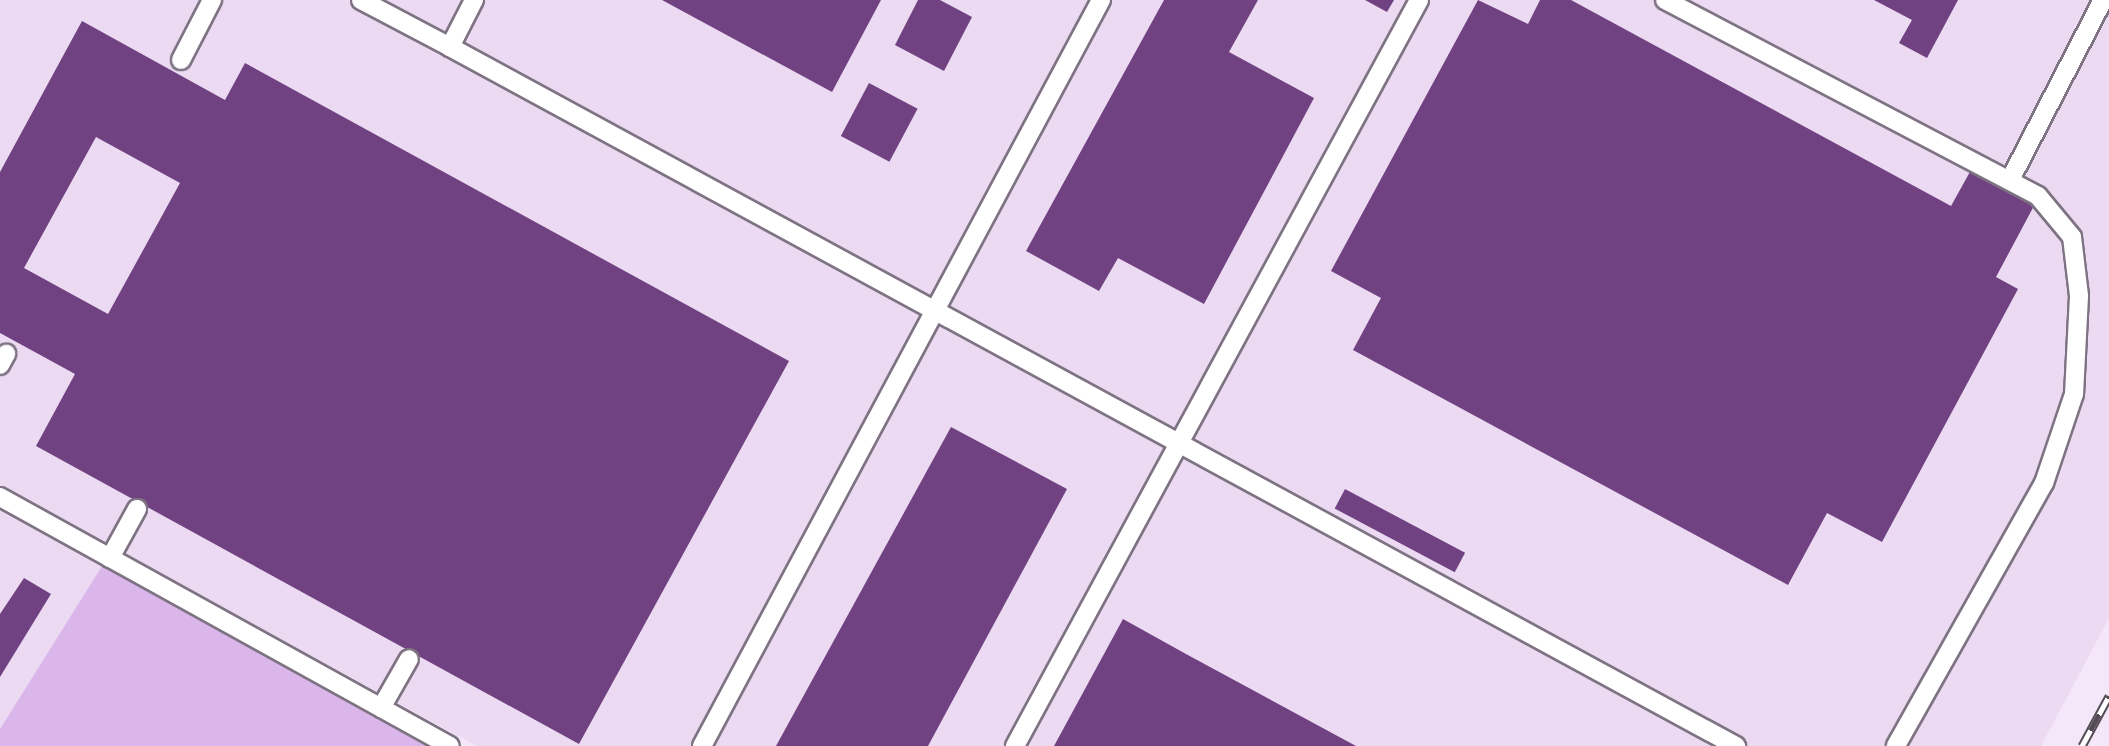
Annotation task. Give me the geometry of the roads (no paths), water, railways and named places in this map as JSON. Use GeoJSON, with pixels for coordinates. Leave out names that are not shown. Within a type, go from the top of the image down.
{"type":"FeatureCollection","features":[{"type":"Feature","properties":{"kind":"lane"},"geometry":{"type":"LineString","coordinates":[[181,60],[212,0]]}},
{"type":"Feature","properties":{"kind":"lane"},"geometry":{"type":"LineString","coordinates":[[361,0],[1181,442],[1736,746]]}},
{"type":"Feature","properties":{"kind":"lane"},"geometry":{"type":"LineString","coordinates":[[450,47],[474,0]]}},
{"type":"Feature","properties":{"kind":"lane"},"geometry":{"type":"LineString","coordinates":[[702,746],[1101,0]]}},
{"type":"Feature","properties":{"kind":"lane"},"geometry":{"type":"LineString","coordinates":[[1015,746],[1419,0]]}},
{"type":"Feature","properties":{"kind":"lane"},"geometry":{"type":"LineString","coordinates":[[1665,0],[2038,196],[2072,237],[2079,296],[2074,394],[2044,483],[1896,746]]}},
{"type":"Feature","properties":{"kind":"lane"},"geometry":{"type":"LineString","coordinates":[[2010,180],[2103,0]]}},
{"type":"Feature","properties":{"kind":"lane"},"geometry":{"type":"LineString","coordinates":[[0,497],[450,746]]}},
{"type":"Feature","properties":{"kind":"lane"},"geometry":{"type":"LineString","coordinates":[[110,558],[137,509]]}},
{"type":"Feature","properties":{"kind":"lane"},"geometry":{"type":"LineString","coordinates":[[381,708],[409,659]]}},
{"type":"Feature","properties":{"kind":"railway"},"geometry":{"type":"LineString","coordinates":[[2082,746],[2109,696]]}}]}
